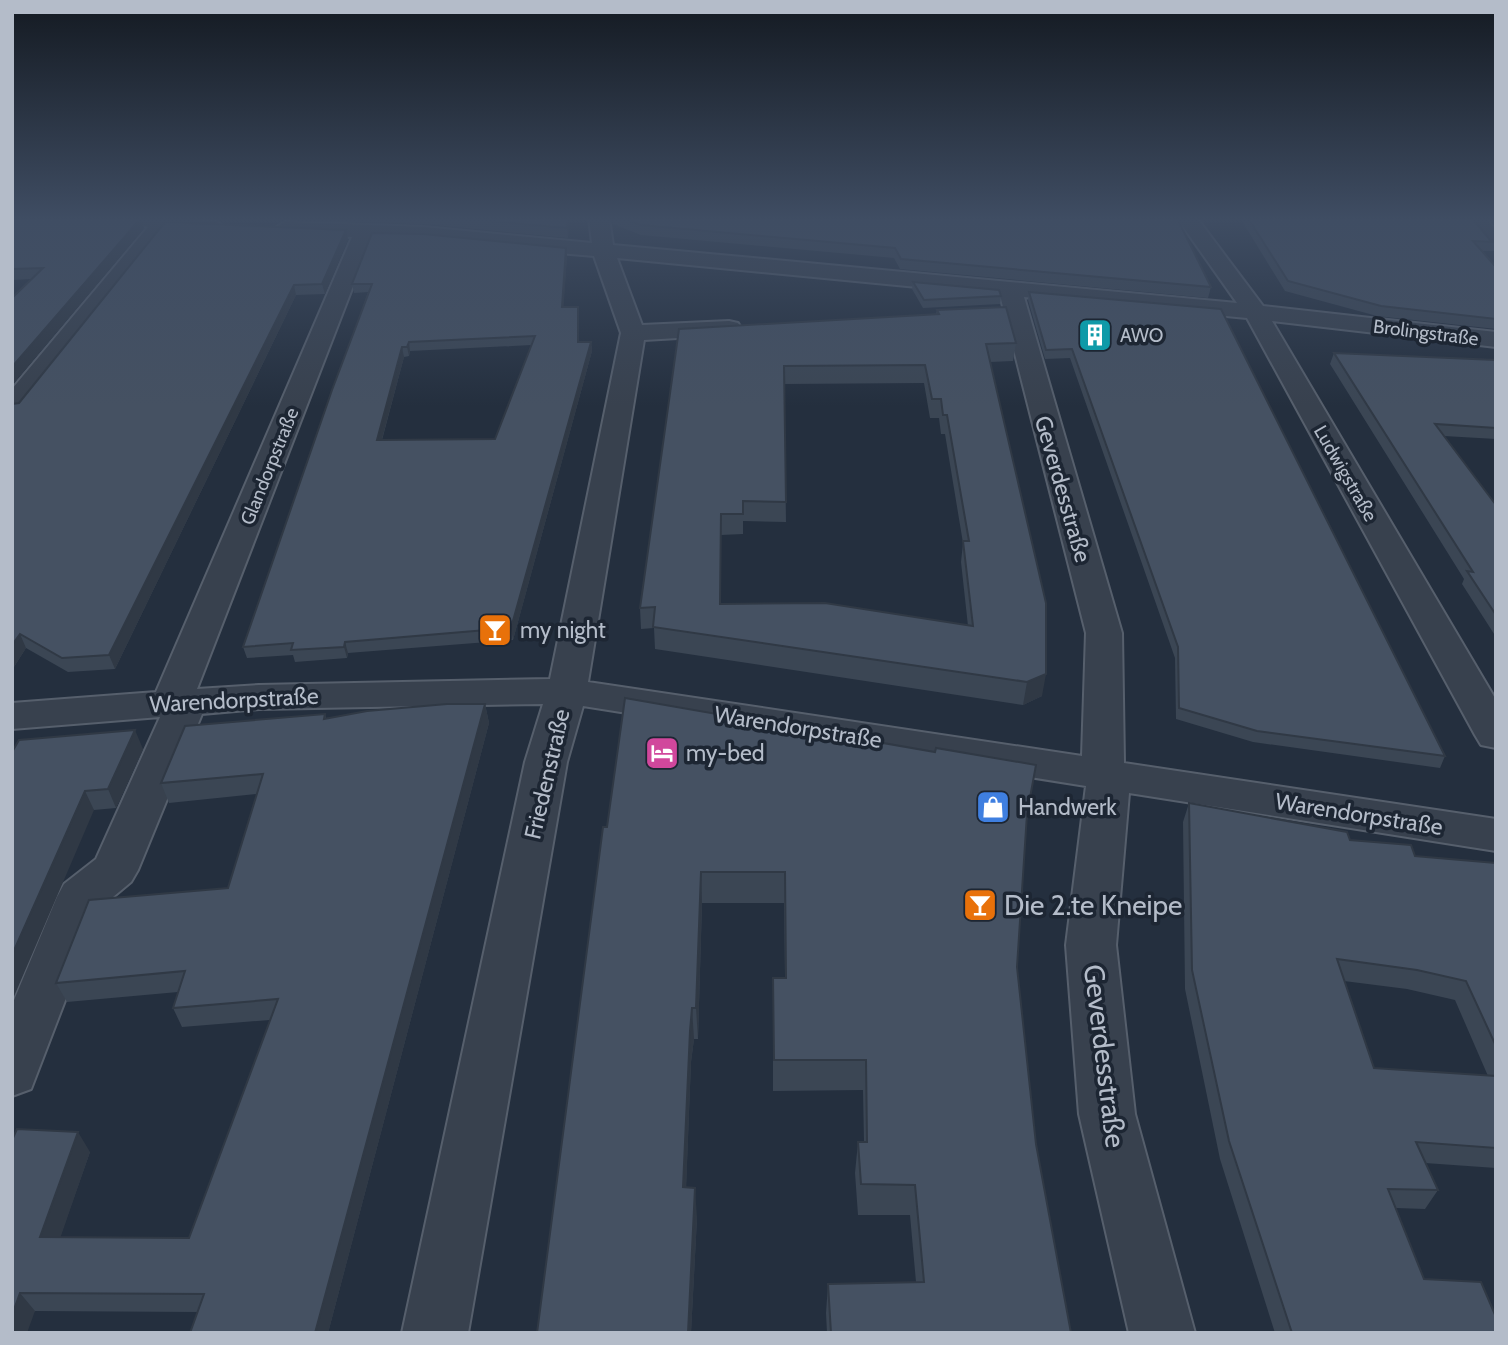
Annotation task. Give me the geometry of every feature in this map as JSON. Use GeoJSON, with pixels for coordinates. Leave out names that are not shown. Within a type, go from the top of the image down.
{"type":"FeatureCollection","features":[{"type":"Feature","properties":{"kind":"street"},"geometry":{"type":"LineString","coordinates":[[12,407],[106,281]]}},
{"type":"Feature","properties":{"kind":"street","name":"Glandorpstraße"},"geometry":{"type":"LineString","coordinates":[[12,1072],[81,897],[115,870],[345,281]]}},
{"type":"Feature","properties":{"kind":"street"},"geometry":{"type":"LineString","coordinates":[[614,281],[633,333],[756,326]]}},
{"type":"Feature","properties":{"kind":"street","name":"Brolingstraße"},"geometry":{"type":"LineString","coordinates":[[883,281],[1004,305],[1255,312],[1496,340]]}},
{"type":"Feature","properties":{"kind":"street","name":"Ludwigstraße"},"geometry":{"type":"LineString","coordinates":[[1232,281],[1255,312],[1496,735]]}},
{"type":"Feature","properties":{"kind":"street","name":"Geverdesstraße"},"geometry":{"type":"LineString","coordinates":[[1004,305],[1104,633],[1106,774],[1091,945],[1093,971],[1107,1114],[1162,1333]]}},
{"type":"Feature","properties":{"kind":"street","name":"Friedenstraße"},"geometry":{"type":"LineString","coordinates":[[435,1333],[546,762],[567,691],[633,333]]}},
{"type":"Feature","properties":{"kind":"street","name":"Warendorpstraße"},"geometry":{"type":"LineString","coordinates":[[12,716],[179,701],[567,691],[1496,835]]}},
{"type":"Feature","properties":{"kind":"building"},"geometry":{"type":"Polygon","coordinates":[[[30,281],[87,281],[12,367],[12,298],[30,281]]]}},
{"type":"Feature","properties":{"kind":"building"},"geometry":{"type":"Polygon","coordinates":[[[118,281],[323,281],[322,284],[294,285],[109,655],[62,658],[20,634],[12,645],[12,404],[19,403],[118,281]]]}},
{"type":"Feature","properties":{"kind":"building"},"geometry":{"type":"Polygon","coordinates":[[[353,281],[564,281],[562,307],[578,307],[578,342],[591,342],[511,628],[345,642],[344,647],[291,650],[293,643],[243,647],[332,390],[372,284],[352,284],[353,281]],[[535,336],[409,342],[407,347],[402,347],[377,440],[495,439],[535,336]]]}},
{"type":"Feature","properties":{"kind":"building"},"geometry":{"type":"Polygon","coordinates":[[[1142,281],[1208,281],[1211,287],[1142,281]]]}},
{"type":"Feature","properties":{"kind":"building"},"geometry":{"type":"Polygon","coordinates":[[[1288,281],[1496,281],[1496,319],[1381,306],[1288,281]]]}},
{"type":"Feature","properties":{"kind":"building"},"geometry":{"type":"Polygon","coordinates":[[[913,282],[999,290],[1001,296],[924,300],[913,282]]]}},
{"type":"Feature","properties":{"kind":"building"},"geometry":{"type":"Polygon","coordinates":[[[1029,292],[1221,309],[1445,756],[1257,731],[1179,708],[1178,647],[1072,349],[1046,350],[1029,292]]]}},
{"type":"Feature","properties":{"kind":"building"},"geometry":{"type":"Polygon","coordinates":[[[1006,307],[1016,343],[986,344],[1046,603],[1046,674],[1027,682],[653,627],[655,607],[640,608],[679,329],[939,314],[937,310],[1006,307]],[[925,365],[784,366],[786,502],[743,501],[743,514],[721,514],[720,604],[825,603],[973,626],[963,541],[969,541],[947,415],[943,415],[941,399],[932,399],[925,365]]]}},
{"type":"Feature","properties":{"kind":"building"},"geometry":{"type":"Polygon","coordinates":[[[1334,353],[1496,360],[1496,428],[1435,424],[1496,505],[1496,615],[1467,571],[1473,572],[1334,353]]]}},
{"type":"Feature","properties":{"kind":"building"},"geometry":{"type":"Polygon","coordinates":[[[625,698],[935,752],[936,748],[1036,765],[1027,814],[1017,967],[1036,1144],[1071,1333],[831,1333],[828,1284],[924,1282],[915,1185],[861,1184],[858,1142],[867,1142],[866,1060],[774,1060],[773,978],[786,978],[785,872],[701,872],[696,1008],[692,1008],[690,1031],[683,1187],[695,1188],[688,1333],[537,1333],[603,827],[607,827],[625,698]]]}},
{"type":"Feature","properties":{"kind":"building"},"geometry":{"type":"Polygon","coordinates":[[[447,704],[485,704],[315,1333],[190,1333],[204,1294],[20,1293],[12,1315],[12,1140],[17,1129],[78,1132],[40,1237],[189,1238],[278,999],[173,1008],[185,971],[56,983],[89,900],[228,888],[263,774],[161,783],[185,726],[325,714],[324,719],[367,711],[447,704]]]}},
{"type":"Feature","properties":{"kind":"building"},"geometry":{"type":"Polygon","coordinates":[[[135,730],[108,789],[85,791],[12,955],[12,752],[19,740],[135,730]]]}},
{"type":"Feature","properties":{"kind":"building"},"geometry":{"type":"Polygon","coordinates":[[[1189,803],[1347,832],[1350,840],[1411,845],[1415,856],[1496,863],[1496,1046],[1466,981],[1417,970],[1337,959],[1374,1068],[1496,1076],[1496,1148],[1416,1142],[1438,1190],[1388,1189],[1424,1279],[1481,1282],[1496,1317],[1496,1333],[1292,1333],[1229,1141],[1192,970],[1189,803]]]}},
{"type":"Feature","properties":{"kind":"place","name":"AWO"},"geometry":{"type":"Point","coordinates":[1095,335]}},
{"type":"Feature","properties":{"kind":"place","name":"my night"},"geometry":{"type":"Point","coordinates":[495,630]}},
{"type":"Feature","properties":{"kind":"place","name":"my-bed"},"geometry":{"type":"Point","coordinates":[662,753]}},
{"type":"Feature","properties":{"kind":"place","name":"Handwerk"},"geometry":{"type":"Point","coordinates":[993,807]}},
{"type":"Feature","properties":{"kind":"place","name":"Die 2.te Kneipe"},"geometry":{"type":"Point","coordinates":[980,905]}}]}
